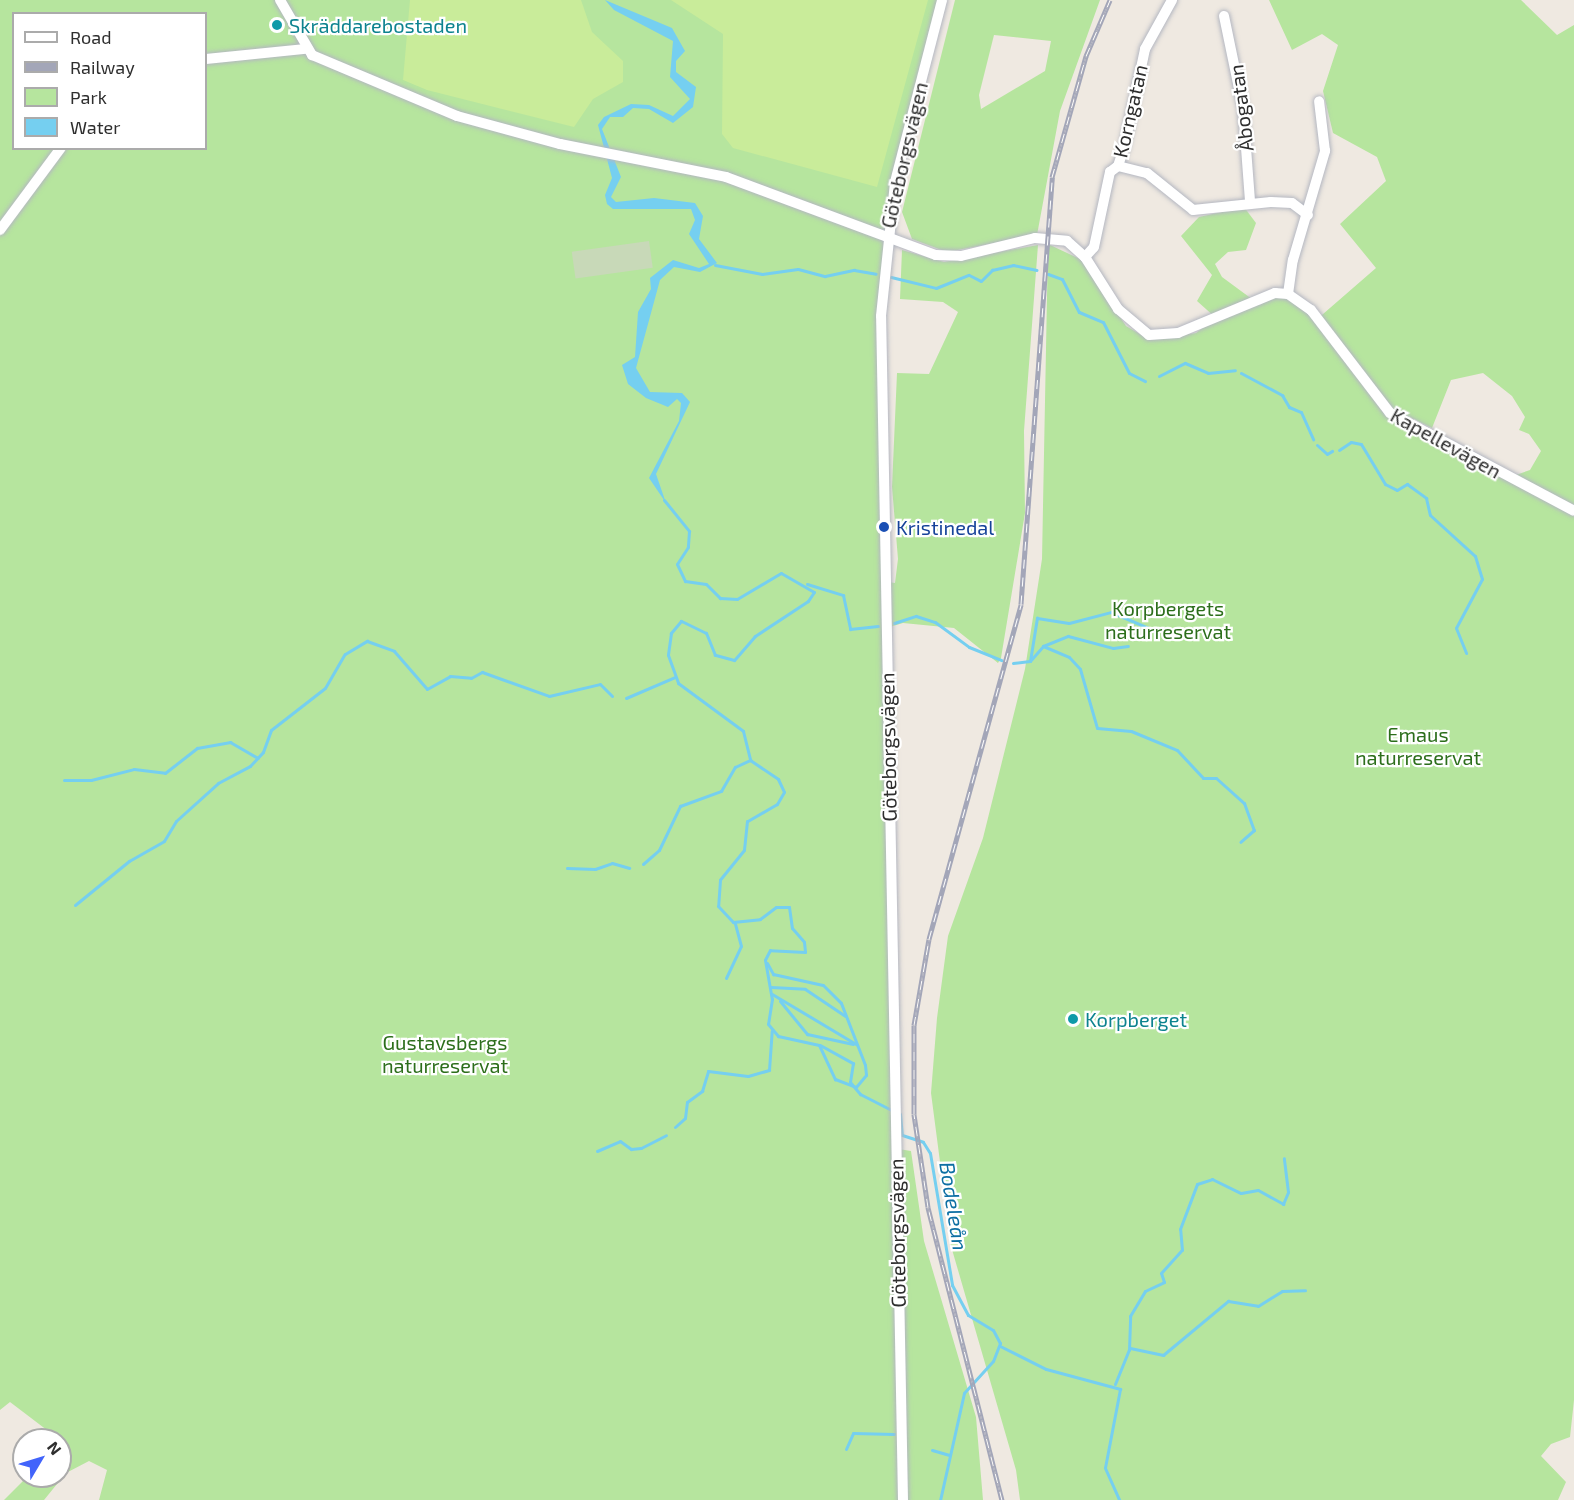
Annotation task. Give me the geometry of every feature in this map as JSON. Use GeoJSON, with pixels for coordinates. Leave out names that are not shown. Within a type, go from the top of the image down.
{"type":"FeatureCollection","features":[{"type":"Feature","properties":{"kind":"street"},"geometry":{"type":"LineString","coordinates":[[280,0],[305,49],[335,68],[429,107],[597,151],[776,192],[886,237],[946,257],[1045,237],[1074,244],[1085,257],[1118,309],[1134,327],[1156,337],[1178,333],[1275,292],[1288,294],[1325,151],[1319,101]]}},
{"type":"Feature","properties":{"kind":"street","name":"Göteborgsvägen"},"geometry":{"type":"LineString","coordinates":[[903,1500],[882,378],[886,237],[942,0]]}},
{"type":"Feature","properties":{"kind":"street","name":"Korngatan"},"geometry":{"type":"LineString","coordinates":[[1085,257],[1094,246],[1110,172],[1118,166],[1145,49],[1172,0]]}},
{"type":"Feature","properties":{"kind":"street","name":"Åbogatan"},"geometry":{"type":"LineString","coordinates":[[1224,16],[1243,108],[1250,201]]}},
{"type":"Feature","properties":{"kind":"street"},"geometry":{"type":"LineString","coordinates":[[207,59],[305,49]]}},
{"type":"Feature","properties":{"kind":"street"},"geometry":{"type":"LineString","coordinates":[[0,230],[60,150]]}},
{"type":"Feature","properties":{"kind":"street"},"geometry":{"type":"LineString","coordinates":[[1118,166],[1148,173],[1193,210],[1250,201],[1292,203],[1308,215]]}},
{"type":"Feature","properties":{"kind":"street","name":"Kapellevägen"},"geometry":{"type":"LineString","coordinates":[[1288,294],[1311,310],[1390,413],[1574,511]]}},
{"type":"Feature","properties":{"kind":"green space","name":"Gustavsbergs naturreservat"},"geometry":{"type":"Polygon","coordinates":[[[0,0],[939,0],[887,218],[882,581],[895,583],[898,559],[892,487],[897,373],[929,374],[958,312],[943,302],[900,299],[902,250],[944,262],[1038,245],[1024,431],[1025,513],[1001,658],[998,663],[954,628],[903,623],[883,629],[892,1148],[911,1151],[924,1241],[976,1417],[983,1500],[99,1500],[107,1470],[89,1461],[72,1470],[72,1428],[44,1428],[10,1402],[0,1410],[0,0]]]}},
{"type":"Feature","properties":{"kind":"green space"},"geometry":{"type":"Polygon","coordinates":[[[410,0],[581,0],[592,32],[623,61],[623,82],[593,99],[574,127],[427,90],[403,80],[410,0]]]}},
{"type":"Feature","properties":{"kind":"green space"},"geometry":{"type":"Polygon","coordinates":[[[671,0],[928,0],[877,187],[733,148],[722,134],[723,34],[671,0]]]}},
{"type":"Feature","properties":{"kind":"green space"},"geometry":{"type":"Polygon","coordinates":[[[955,0],[1100,0],[1060,111],[1037,235],[947,252],[912,239],[902,212],[955,0]],[[994,35],[979,95],[981,109],[1045,71],[1051,41],[994,35]]]}},
{"type":"Feature","properties":{"kind":"green space"},"geometry":{"type":"Polygon","coordinates":[[[1269,0],[1521,0],[1557,35],[1574,25],[1574,505],[1513,476],[1530,470],[1541,451],[1529,434],[1519,430],[1525,417],[1512,396],[1483,373],[1451,380],[1432,428],[1385,405],[1342,357],[1385,415],[1574,516],[1574,1400],[1570,1437],[1551,1444],[1541,1456],[1566,1482],[1558,1500],[1020,1500],[1016,1470],[951,1246],[931,1093],[937,1018],[948,936],[983,838],[1025,669],[1042,559],[1048,244],[1082,260],[1126,326],[1150,340],[1196,333],[1216,318],[1197,301],[1212,275],[1181,236],[1199,217],[1244,207],[1256,223],[1246,250],[1228,252],[1215,264],[1222,277],[1260,305],[1277,295],[1296,301],[1315,321],[1376,268],[1340,224],[1386,181],[1377,157],[1333,133],[1323,91],[1338,45],[1322,34],[1292,50],[1269,0]]]}},
{"type":"Feature","properties":{"kind":"green space"},"geometry":{"type":"Polygon","coordinates":[[[649,241],[653,268],[576,279],[572,252],[649,241]]]}},
{"type":"Feature","properties":{"kind":"green space","name":"Gustavsbergs naturreservat"},"geometry":{"type":"Polygon","coordinates":[[[16,1488],[54,1488],[44,1500],[4,1500],[16,1488]]]}},
{"type":"Feature","properties":{"kind":"water"},"geometry":{"type":"Polygon","coordinates":[[[605,0],[672,28],[685,51],[676,61],[676,72],[696,87],[693,107],[673,123],[649,109],[633,108],[623,117],[610,117],[602,129],[621,177],[611,197],[616,202],[654,198],[695,203],[703,216],[699,239],[717,263],[700,272],[674,267],[660,280],[636,368],[650,392],[682,393],[690,402],[656,474],[666,503],[649,478],[679,421],[681,403],[677,399],[668,407],[646,398],[628,384],[622,365],[635,357],[638,312],[651,289],[650,278],[673,260],[699,268],[709,264],[689,234],[695,220],[691,209],[613,209],[607,204],[605,195],[612,178],[598,125],[604,117],[631,104],[649,105],[673,116],[690,99],[670,77],[673,41],[614,10],[605,0]]]}},
{"type":"Feature","properties":{"kind":"waterway"},"geometry":{"type":"LineString","coordinates":[[715,265],[762,274],[798,269],[825,276],[854,270],[876,274]]}},
{"type":"Feature","properties":{"kind":"waterway"},"geometry":{"type":"LineString","coordinates":[[891,277],[936,288],[969,275],[981,281],[992,270],[1013,265],[1036,270]]}},
{"type":"Feature","properties":{"kind":"waterway"},"geometry":{"type":"LineString","coordinates":[[1048,274],[1062,279],[1079,312],[1103,322],[1129,373],[1145,381]]}},
{"type":"Feature","properties":{"kind":"waterway"},"geometry":{"type":"LineString","coordinates":[[1159,376],[1185,363],[1208,373],[1235,370]]}},
{"type":"Feature","properties":{"kind":"waterway"},"geometry":{"type":"LineString","coordinates":[[1241,373],[1282,395],[1289,407],[1301,412],[1313,439]]}},
{"type":"Feature","properties":{"kind":"waterway"},"geometry":{"type":"LineString","coordinates":[[1339,450],[1351,442],[1361,444],[1385,484],[1397,490],[1407,484],[1426,498],[1430,515],[1475,556],[1482,579],[1456,628],[1466,653]]}},
{"type":"Feature","properties":{"kind":"waterway"},"geometry":{"type":"LineString","coordinates":[[1317,445],[1327,454],[1332,451]]}},
{"type":"Feature","properties":{"kind":"waterway","name":"Bodeleån"},"geometry":{"type":"LineString","coordinates":[[664,500],[689,531],[688,547],[677,564],[685,581],[706,584],[720,598],[737,599],[781,573],[814,592],[808,601],[755,636],[734,660],[715,655],[706,633],[681,621],[671,633],[668,655],[678,683],[743,731],[750,760],[778,779],[784,792],[777,804],[747,821],[744,850],[720,880],[718,906],[733,922],[760,919],[776,907],[789,907],[792,928],[804,942],[805,952],[770,950],[765,960],[772,999],[768,1024],[778,1036],[819,1045],[835,1079],[856,1087]]}},
{"type":"Feature","properties":{"kind":"waterway"},"geometry":{"type":"LineString","coordinates":[[807,584],[843,595],[850,629],[878,626]]}},
{"type":"Feature","properties":{"kind":"waterway"},"geometry":{"type":"LineString","coordinates":[[1030,661],[1037,618],[1069,623],[1111,612],[1151,629]]}},
{"type":"Feature","properties":{"kind":"waterway"},"geometry":{"type":"LineString","coordinates":[[894,623],[916,616],[935,622],[969,647],[1002,660]]}},
{"type":"Feature","properties":{"kind":"waterway"},"geometry":{"type":"LineString","coordinates":[[1043,646],[1068,636],[1113,648],[1128,646]]}},
{"type":"Feature","properties":{"kind":"waterway"},"geometry":{"type":"LineString","coordinates":[[75,905],[129,861],[164,841],[176,821],[218,783],[250,766],[263,752],[271,730],[325,688],[345,654],[367,641],[394,651],[427,689],[450,676],[471,678],[482,672],[549,696],[600,684],[612,696]]}},
{"type":"Feature","properties":{"kind":"waterway"},"geometry":{"type":"LineString","coordinates":[[1013,663],[1030,661],[1043,646],[1069,657],[1080,669],[1097,728],[1131,731],[1177,750],[1203,778],[1216,778],[1244,803],[1254,830],[1240,842]]}},
{"type":"Feature","properties":{"kind":"waterway"},"geometry":{"type":"LineString","coordinates":[[626,698],[675,677]]}},
{"type":"Feature","properties":{"kind":"waterway"},"geometry":{"type":"LineString","coordinates":[[64,780],[91,780],[134,769],[165,773],[197,748],[230,742],[258,758]]}},
{"type":"Feature","properties":{"kind":"waterway"},"geometry":{"type":"LineString","coordinates":[[643,864],[659,850],[680,806],[721,791],[735,767],[750,760]]}},
{"type":"Feature","properties":{"kind":"waterway"},"geometry":{"type":"LineString","coordinates":[[567,868],[595,869],[612,863],[629,868]]}},
{"type":"Feature","properties":{"kind":"waterway"},"geometry":{"type":"LineString","coordinates":[[726,978],[741,946],[735,923]]}},
{"type":"Feature","properties":{"kind":"waterway"},"geometry":{"type":"LineString","coordinates":[[767,963],[773,974],[823,985],[841,1003],[865,1065],[866,1075],[856,1087]]}},
{"type":"Feature","properties":{"kind":"waterway"},"geometry":{"type":"LineString","coordinates":[[771,987],[805,989],[845,1016]]}},
{"type":"Feature","properties":{"kind":"waterway"},"geometry":{"type":"LineString","coordinates":[[772,994],[856,1044]]}},
{"type":"Feature","properties":{"kind":"waterway"},"geometry":{"type":"LineString","coordinates":[[780,1001],[807,1034],[853,1044]]}},
{"type":"Feature","properties":{"kind":"waterway"},"geometry":{"type":"LineString","coordinates":[[675,1127],[685,1118],[687,1102],[702,1091],[708,1071],[748,1076],[769,1070],[772,1031]]}},
{"type":"Feature","properties":{"kind":"waterway"},"geometry":{"type":"LineString","coordinates":[[820,1045],[853,1063],[850,1082],[860,1094],[894,1111]]}},
{"type":"Feature","properties":{"kind":"waterway","name":"Bodeleån"},"geometry":{"type":"LineString","coordinates":[[900,1114],[902,1135],[923,1142],[930,1153],[952,1285],[968,1315],[993,1330],[1000,1343],[993,1361],[964,1393],[940,1500]]}},
{"type":"Feature","properties":{"kind":"waterway"},"geometry":{"type":"LineString","coordinates":[[597,1151],[620,1141],[631,1149],[641,1148],[666,1135]]}},
{"type":"Feature","properties":{"kind":"waterway"},"geometry":{"type":"LineString","coordinates":[[1115,1384],[1129,1350],[1130,1316],[1145,1291],[1164,1282],[1161,1273],[1182,1250],[1180,1229],[1197,1184],[1212,1179],[1241,1193],[1258,1190],[1283,1204],[1288,1192],[1284,1158]]}},
{"type":"Feature","properties":{"kind":"waterway"},"geometry":{"type":"LineString","coordinates":[[1130,1348],[1163,1355],[1228,1301],[1258,1306],[1282,1291],[1305,1290]]}},
{"type":"Feature","properties":{"kind":"waterway"},"geometry":{"type":"LineString","coordinates":[[1000,1346],[1046,1369],[1120,1389],[1105,1468],[1119,1500]]}},
{"type":"Feature","properties":{"kind":"waterway"},"geometry":{"type":"LineString","coordinates":[[846,1449],[853,1433],[894,1434]]}},
{"type":"Feature","properties":{"kind":"waterway"},"geometry":{"type":"LineString","coordinates":[[932,1450],[949,1455]]}},
{"type":"Feature","properties":{"kind":"railway"},"geometry":{"type":"LineString","coordinates":[[1002,1500],[928,1207],[914,1114],[914,1025],[929,939],[1021,604],[1052,177],[1086,56],[1110,0]]}},
{"type":"Feature","properties":{"kind":"place","name":"Skräddarebostaden"},"geometry":{"type":"Point","coordinates":[277,25]}},
{"type":"Feature","properties":{"kind":"place","name":"Kristinedal"},"geometry":{"type":"Point","coordinates":[884,527]}},
{"type":"Feature","properties":{"kind":"place","name":"Korpberget"},"geometry":{"type":"Point","coordinates":[1073,1019]}},
{"type":"Feature","properties":{"kind":"park label","name":"Korpbergets naturreservat"},"geometry":{"type":"Point","coordinates":[1168,620]}},
{"type":"Feature","properties":{"kind":"park label","name":"Emaus naturreservat"},"geometry":{"type":"Point","coordinates":[1418,746]}}]}
